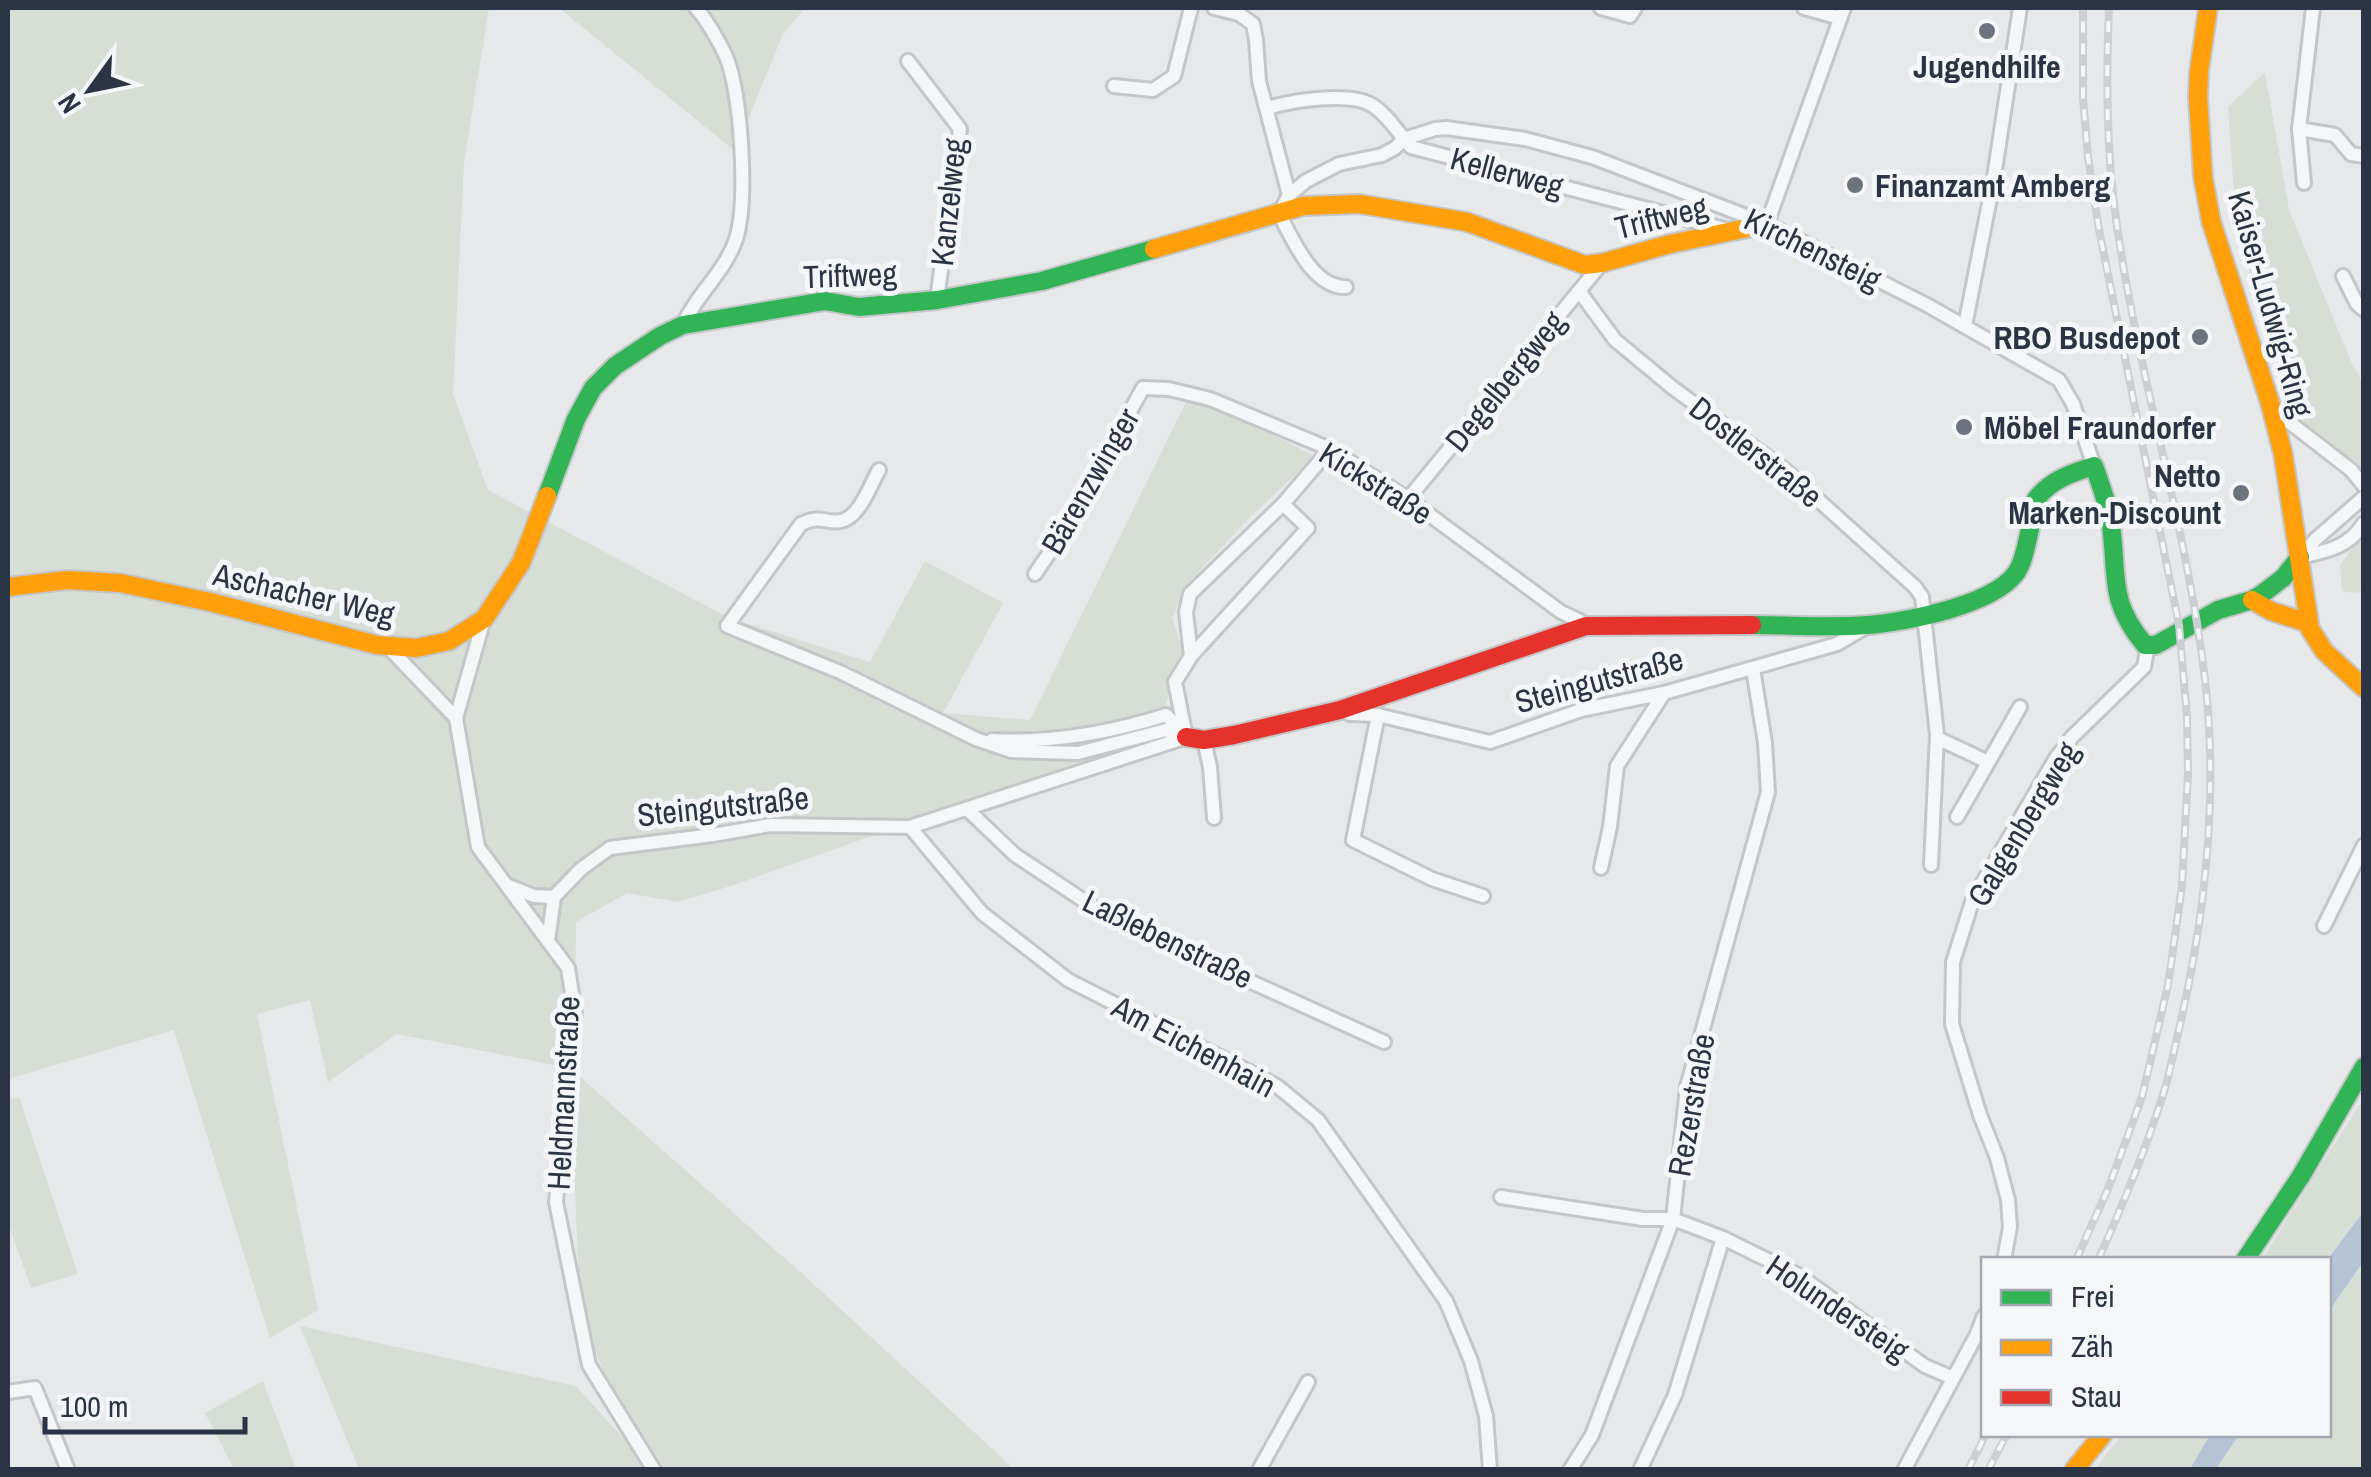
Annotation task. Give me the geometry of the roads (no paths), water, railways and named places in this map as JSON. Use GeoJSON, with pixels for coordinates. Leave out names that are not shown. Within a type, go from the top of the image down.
{"type":"FeatureCollection","features":[{"type":"Feature","properties":{"kind":"street"},"geometry":{"type":"LineString","coordinates":[[683,325],[692,306],[722,272],[736,237],[741,194],[740,130],[730,66],[696,8]]}},
{"type":"Feature","properties":{"kind":"street"},"geometry":{"type":"LineString","coordinates":[[1114,86],[1154,90],[1174,76],[1191,8]]}},
{"type":"Feature","properties":{"kind":"street"},"geometry":{"type":"LineString","coordinates":[[1214,8],[1239,14],[1252,24],[1260,81],[1289,195]]}},
{"type":"Feature","properties":{"kind":"street"},"geometry":{"type":"LineString","coordinates":[[1601,8],[1630,16],[1635,8]]}},
{"type":"Feature","properties":{"kind":"street"},"geometry":{"type":"LineString","coordinates":[[1767,224],[1842,13],[1804,8]]}},
{"type":"Feature","properties":{"kind":"street"},"geometry":{"type":"LineString","coordinates":[[1966,326],[2020,8]]}},
{"type":"Feature","properties":{"kind":"street","name":"Kaiser-Ludwig-Ring"},"geometry":{"type":"LineString","coordinates":[[2208,8],[2198,97],[2204,177],[2212,221],[2283,454],[2308,623]]}},
{"type":"Feature","properties":{"kind":"street"},"geometry":{"type":"LineString","coordinates":[[2304,183],[2299,129],[2313,8]]}},
{"type":"Feature","properties":{"kind":"street","name":"Kanzelweg"},"geometry":{"type":"LineString","coordinates":[[908,61],[960,129],[937,300]]}},
{"type":"Feature","properties":{"kind":"street"},"geometry":{"type":"LineString","coordinates":[[1267,108],[1310,100],[1359,100],[1385,115],[1404,139]]}},
{"type":"Feature","properties":{"kind":"street","name":"Kirchensteig"},"geometry":{"type":"LineString","coordinates":[[1279,214],[1289,195],[1306,181],[1339,164],[1382,155],[1418,133],[1446,128],[1525,139],[1592,157],[1767,224],[1966,326],[2060,380],[2073,404],[2094,466]]}},
{"type":"Feature","properties":{"kind":"street"},"geometry":{"type":"LineString","coordinates":[[2299,129],[2335,135],[2351,154],[2364,156]]}},
{"type":"Feature","properties":{"kind":"street","name":"Kellerweg"},"geometry":{"type":"LineString","coordinates":[[1404,139],[1411,147],[1729,230]]}},
{"type":"Feature","properties":{"kind":"street","name":"Triftweg"},"geometry":{"type":"LineString","coordinates":[[532,535],[576,419],[593,388],[615,366],[683,325],[825,301],[859,307],[937,300],[1042,281],[1304,206],[1360,204],[1467,222],[1585,265],[1767,224]]}},
{"type":"Feature","properties":{"kind":"street"},"geometry":{"type":"LineString","coordinates":[[1279,214],[1299,252],[1324,282],[1346,287]]}},
{"type":"Feature","properties":{"kind":"street","name":"Degelbergweg"},"geometry":{"type":"LineString","coordinates":[[1408,499],[1602,264]]}},
{"type":"Feature","properties":{"kind":"street"},"geometry":{"type":"LineString","coordinates":[[2343,276],[2364,310]]}},
{"type":"Feature","properties":{"kind":"street","name":"Dostlerstraße"},"geometry":{"type":"LineString","coordinates":[[1579,291],[1615,340],[1785,470],[1896,568],[1922,598],[1924,616]]}},
{"type":"Feature","properties":{"kind":"street","name":"Kickstraße"},"geometry":{"type":"LineString","coordinates":[[1143,388],[1169,389],[1210,399],[1330,449],[1408,499],[1560,612],[1586,626]]}},
{"type":"Feature","properties":{"kind":"street","name":"Bärenzwinger"},"geometry":{"type":"LineString","coordinates":[[1035,574],[1062,534],[1143,388]]}},
{"type":"Feature","properties":{"kind":"street"},"geometry":{"type":"LineString","coordinates":[[2271,408],[2351,470],[2364,486]]}},
{"type":"Feature","properties":{"kind":"street"},"geometry":{"type":"LineString","coordinates":[[1191,656],[1186,612],[1190,594],[1282,504],[1330,449]]}},
{"type":"Feature","properties":{"kind":"street"},"geometry":{"type":"LineString","coordinates":[[2094,466],[2111,524],[2114,588],[2120,611],[2145,645],[2156,645],[2218,610],[2252,600],[2276,585],[2316,539],[2364,497]]}},
{"type":"Feature","properties":{"kind":"street","name":"Steingutstraße"},"geometry":{"type":"LineString","coordinates":[[554,896],[610,848],[770,825],[910,827],[1135,752],[1195,739],[1234,736],[1340,710],[1586,626],[1868,626],[1924,616],[1973,602],[2006,585],[2020,568],[2041,491],[2058,479],[2094,466]]}},
{"type":"Feature","properties":{"kind":"street","name":"Steingutstraße"},"geometry":{"type":"LineString","coordinates":[[879,470],[854,514],[841,521],[814,518],[801,524],[727,626],[840,672],[976,739],[1011,751],[1078,753],[1166,730],[1195,739]]}},
{"type":"Feature","properties":{"kind":"street"},"geometry":{"type":"LineString","coordinates":[[1214,818],[1210,767],[1195,739],[1176,682],[1191,656],[1308,528],[1282,504]]}},
{"type":"Feature","properties":{"kind":"street"},"geometry":{"type":"LineString","coordinates":[[2300,558],[2342,546],[2364,524]]}},
{"type":"Feature","properties":{"kind":"street","name":"Aschacher Weg"},"geometry":{"type":"LineString","coordinates":[[8,587],[67,580],[120,583],[389,648],[416,648],[449,641],[484,619],[521,563],[532,535]]}},
{"type":"Feature","properties":{"kind":"street"},"geometry":{"type":"LineString","coordinates":[[2252,600],[2308,623],[2324,651],[2364,688]]}},
{"type":"Feature","properties":{"kind":"street"},"geometry":{"type":"LineString","coordinates":[[1924,616],[1937,738],[1930,865]]}},
{"type":"Feature","properties":{"kind":"street"},"geometry":{"type":"LineString","coordinates":[[456,718],[484,619]]}},
{"type":"Feature","properties":{"kind":"street","name":"Steingutstraße"},"geometry":{"type":"LineString","coordinates":[[1340,710],[1490,742],[1581,710],[1664,693],[1837,644],[1868,626]]}},
{"type":"Feature","properties":{"kind":"street","name":"Galgenbergweg"},"geometry":{"type":"LineString","coordinates":[[2005,1257],[2010,1227],[2008,1200],[1952,1024],[1953,962],[1973,899],[2056,758],[2144,667],[2148,645]]}},
{"type":"Feature","properties":{"kind":"street"},"geometry":{"type":"LineString","coordinates":[[389,648],[456,718]]}},
{"type":"Feature","properties":{"kind":"street","name":"Rezerstraße"},"geometry":{"type":"LineString","coordinates":[[1570,1470],[1592,1435],[1673,1220],[1687,1087],[1768,792],[1765,742],[1753,669]]}},
{"type":"Feature","properties":{"kind":"street"},"geometry":{"type":"LineString","coordinates":[[1601,868],[1617,766],[1664,693]]}},
{"type":"Feature","properties":{"kind":"street"},"geometry":{"type":"LineString","coordinates":[[1956,817],[2020,707]]}},
{"type":"Feature","properties":{"kind":"street"},"geometry":{"type":"LineString","coordinates":[[1378,716],[1353,840],[1432,879],[1483,896]]}},
{"type":"Feature","properties":{"kind":"street","name":"Heldmannstraße"},"geometry":{"type":"LineString","coordinates":[[456,718],[478,847],[568,968],[575,1013],[556,1202],[589,1365],[654,1470]]}},
{"type":"Feature","properties":{"kind":"street"},"geometry":{"type":"LineString","coordinates":[[1937,738],[1988,762]]}},
{"type":"Feature","properties":{"kind":"street","name":"Laßlebenstraße"},"geometry":{"type":"LineString","coordinates":[[968,810],[1016,855],[1110,918],[1384,1042]]}},
{"type":"Feature","properties":{"kind":"street","name":"Am Eichenhain"},"geometry":{"type":"LineString","coordinates":[[910,827],[982,912],[1068,980],[1277,1086],[1318,1120],[1446,1300],[1471,1361],[1486,1416],[1490,1470]]}},
{"type":"Feature","properties":{"kind":"street"},"geometry":{"type":"LineString","coordinates":[[2324,926],[2364,844]]}},
{"type":"Feature","properties":{"kind":"street"},"geometry":{"type":"LineString","coordinates":[[506,884],[534,896],[554,896],[548,941]]}},
{"type":"Feature","properties":{"kind":"street"},"geometry":{"type":"LineString","coordinates":[[2247,1257],[2302,1176],[2364,1067]]}},
{"type":"Feature","properties":{"kind":"street","name":"Holundersteig"},"geometry":{"type":"LineString","coordinates":[[1502,1197],[1643,1219],[1673,1220],[1723,1238],[1800,1276],[1926,1366],[1953,1378]]}},
{"type":"Feature","properties":{"kind":"street","name":"Holundersteig"},"geometry":{"type":"LineString","coordinates":[[1640,1470],[1675,1395],[1723,1238]]}},
{"type":"Feature","properties":{"kind":"street"},"geometry":{"type":"LineString","coordinates":[[1904,1470],[1981,1322]]}},
{"type":"Feature","properties":{"kind":"street"},"geometry":{"type":"LineString","coordinates":[[1260,1470],[1308,1382]]}},
{"type":"Feature","properties":{"kind":"street"},"geometry":{"type":"LineString","coordinates":[[8,1392],[35,1388],[68,1470]]}},
{"type":"Feature","properties":{"kind":"street"},"geometry":{"type":"LineString","coordinates":[[2074,1470],[2101,1437]]}},
{"type":"Feature","properties":{"kind":"water"},"geometry":{"type":"Polygon","coordinates":[[[2363,1212],[2363,1262],[2331,1308],[2329,1257],[2363,1212]]]}},
{"type":"Feature","properties":{"kind":"water"},"geometry":{"type":"Polygon","coordinates":[[[2209,1437],[2238,1437],[2216,1469],[2190,1469],[2209,1437]]]}},
{"type":"Feature","properties":{"kind":"railway"},"geometry":{"type":"LineString","coordinates":[[2077,1257],[2142,1097],[2168,985],[2182,886],[2188,773],[2179,625],[2099,230],[2088,157],[2083,98],[2083,8]]}},
{"type":"Feature","properties":{"kind":"railway"},"geometry":{"type":"LineString","coordinates":[[2099,1257],[2140,1160],[2170,1071],[2198,932],[2210,790],[2201,649],[2116,219],[2108,114],[2109,8]]}},
{"type":"Feature","properties":{"kind":"railway"},"geometry":{"type":"LineString","coordinates":[[1968,1470],[1984,1437]]}},
{"type":"Feature","properties":{"kind":"railway"},"geometry":{"type":"LineString","coordinates":[[1988,1470],[2005,1437]]}},
{"type":"Feature","properties":{"kind":"place","name":"Jugendhilfe"},"geometry":{"type":"Point","coordinates":[1987,31]}},
{"type":"Feature","properties":{"kind":"place","name":"Finanzamt Amberg"},"geometry":{"type":"Point","coordinates":[1855,185]}},
{"type":"Feature","properties":{"kind":"place","name":"RBO Busdepot"},"geometry":{"type":"Point","coordinates":[2200,337]}},
{"type":"Feature","properties":{"kind":"place","name":"Möbel Fraundorfer"},"geometry":{"type":"Point","coordinates":[1964,427]}},
{"type":"Feature","properties":{"kind":"place","name":"Netto Marken-Discount"},"geometry":{"type":"Point","coordinates":[2241,493]}}]}
